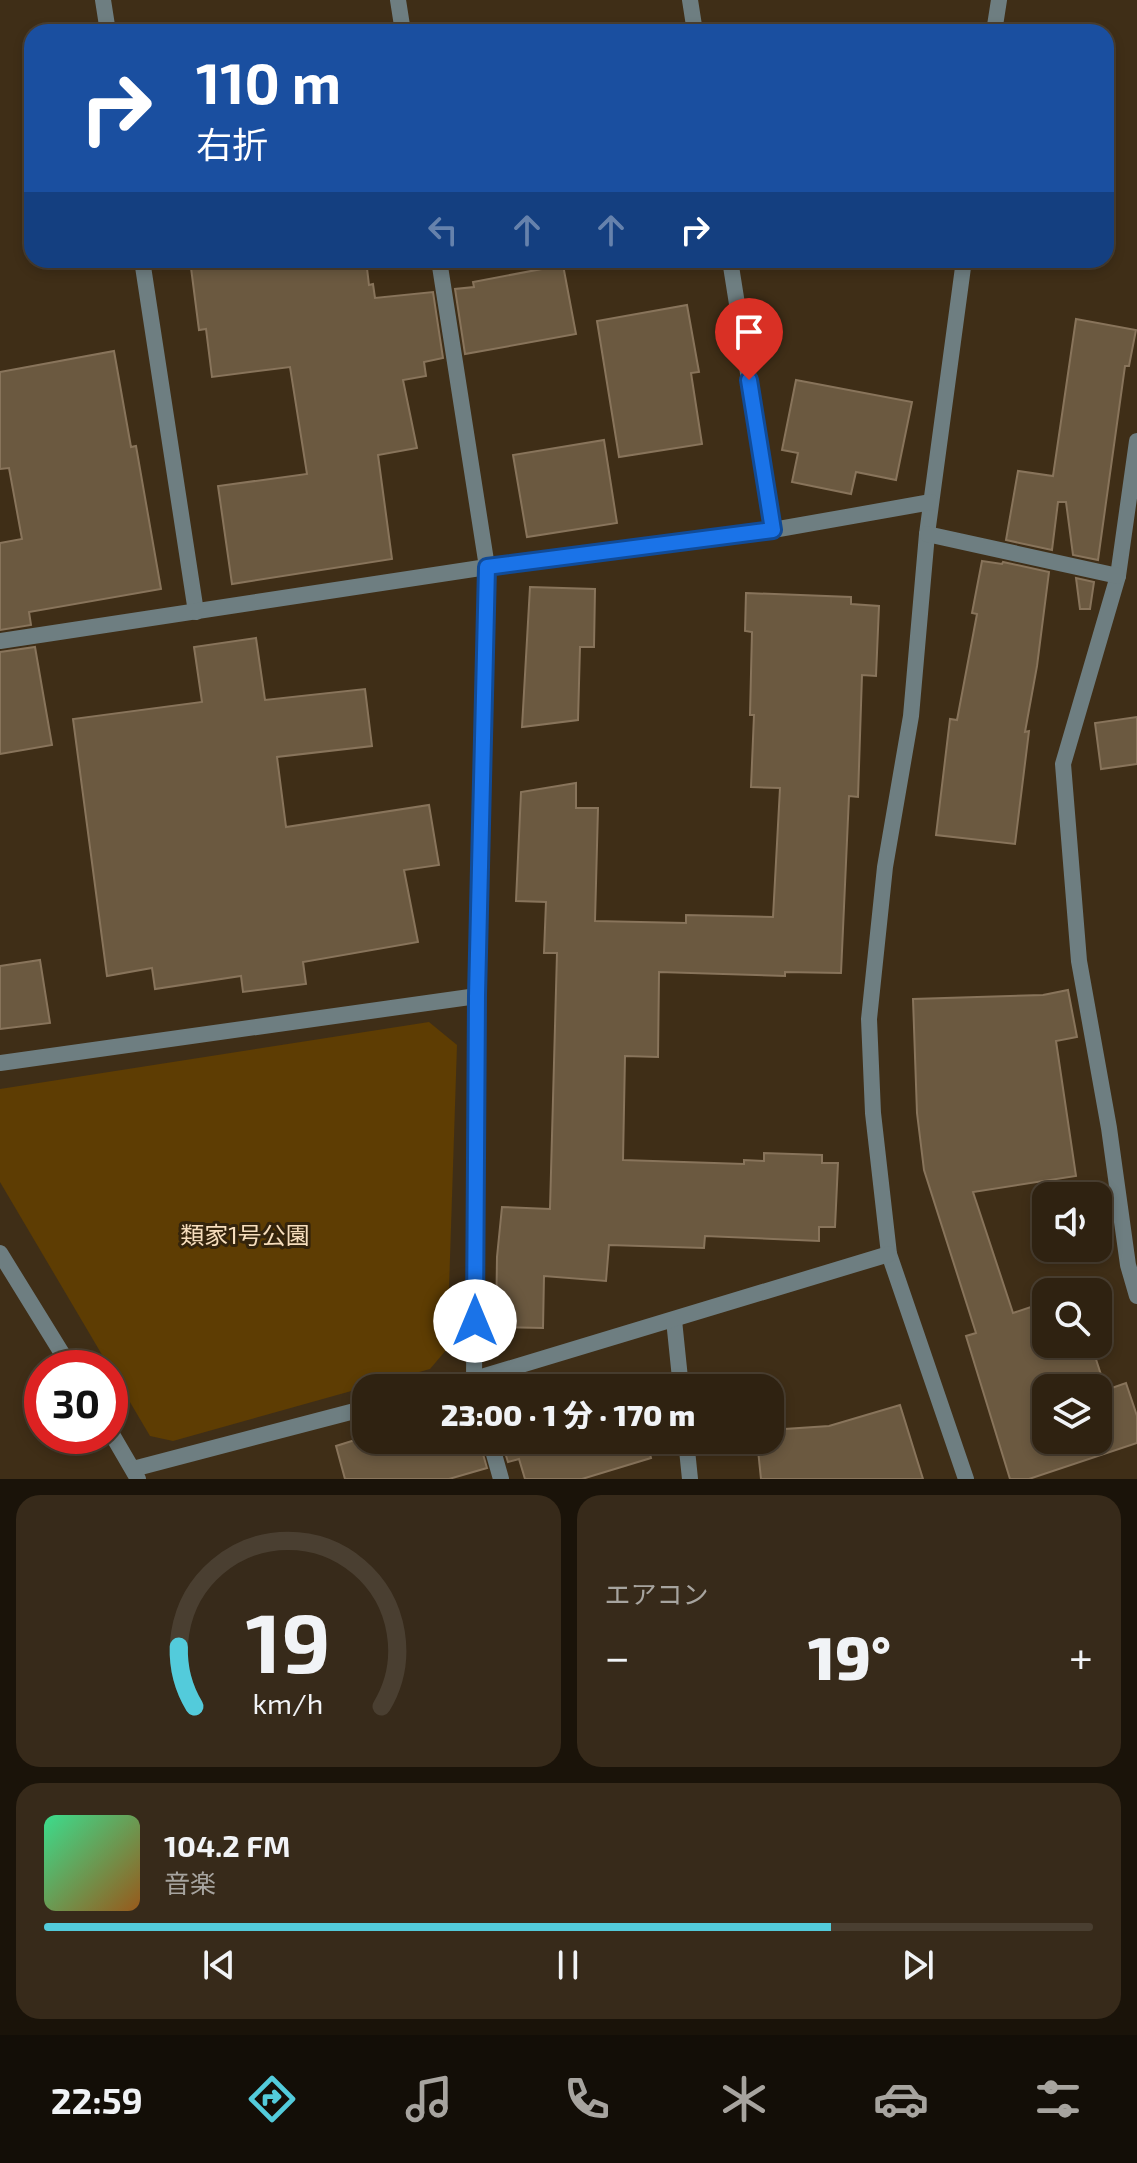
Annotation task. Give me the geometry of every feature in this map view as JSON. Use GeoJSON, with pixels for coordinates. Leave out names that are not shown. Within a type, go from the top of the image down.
{"type":"FeatureCollection","features":[{"type":"Feature","properties":{"kind":"street"},"geometry":{"type":"LineString","coordinates":[[103,0],[107,24]]}},
{"type":"Feature","properties":{"kind":"street"},"geometry":{"type":"LineString","coordinates":[[398,0],[402,24]]}},
{"type":"Feature","properties":{"kind":"street"},"geometry":{"type":"LineString","coordinates":[[690,0],[694,24]]}},
{"type":"Feature","properties":{"kind":"street"},"geometry":{"type":"LineString","coordinates":[[995,24],[999,0]]}},
{"type":"Feature","properties":{"kind":"street"},"geometry":{"type":"LineString","coordinates":[[143,268],[196,612]]}},
{"type":"Feature","properties":{"kind":"street"},"geometry":{"type":"LineString","coordinates":[[440,268],[487,567],[477,996],[475,1374]]}},
{"type":"Feature","properties":{"kind":"street"},"geometry":{"type":"LineString","coordinates":[[731,268],[773,530]]}},
{"type":"Feature","properties":{"kind":"street"},"geometry":{"type":"LineString","coordinates":[[963,268],[927,534],[911,716],[885,867],[869,1019],[873,1113],[889,1254],[966,1479]]}},
{"type":"Feature","properties":{"kind":"street"},"geometry":{"type":"LineString","coordinates":[[1137,441],[1118,576],[1063,764],[1079,961],[1109,1128],[1128,1265],[1137,1296]]}},
{"type":"Feature","properties":{"kind":"street"},"geometry":{"type":"LineString","coordinates":[[0,641],[487,567],[773,530],[931,502]]}},
{"type":"Feature","properties":{"kind":"street"},"geometry":{"type":"LineString","coordinates":[[927,534],[1118,576]]}},
{"type":"Feature","properties":{"kind":"street"},"geometry":{"type":"LineString","coordinates":[[0,1063],[477,996]]}},
{"type":"Feature","properties":{"kind":"street"},"geometry":{"type":"LineString","coordinates":[[0,1253],[60,1350]]}},
{"type":"Feature","properties":{"kind":"street"},"geometry":{"type":"LineString","coordinates":[[506,1374],[889,1254]]}},
{"type":"Feature","properties":{"kind":"street"},"geometry":{"type":"LineString","coordinates":[[674,1320],[680,1374]]}},
{"type":"Feature","properties":{"kind":"street"},"geometry":{"type":"LineString","coordinates":[[124,1454],[136,1474],[352,1412]]}},
{"type":"Feature","properties":{"kind":"street"},"geometry":{"type":"LineString","coordinates":[[494,1454],[501,1479]]}},
{"type":"Feature","properties":{"kind":"street"},"geometry":{"type":"LineString","coordinates":[[687,1454],[690,1479]]}},
{"type":"Feature","properties":{"kind":"green space","name":"類家1号公園"},"geometry":{"type":"Polygon","coordinates":[[[429,1022],[457,1045],[447,1349],[430,1369],[412,1374],[352,1374],[352,1391],[173,1441],[150,1436],[128,1399],[128,1350],[99,1350],[0,1182],[0,1089],[429,1022]]]}},
{"type":"Feature","properties":{"kind":"building"},"geometry":{"type":"Polygon","coordinates":[[[191,268],[367,268],[369,285],[373,284],[375,298],[433,292],[443,358],[424,362],[426,376],[403,380],[417,448],[378,455],[392,559],[232,584],[218,486],[307,474],[290,367],[212,377],[206,329],[199,330],[191,268]]]}},
{"type":"Feature","properties":{"kind":"building"},"geometry":{"type":"Polygon","coordinates":[[[547,268],[564,268],[576,334],[465,354],[455,289],[474,287],[473,282],[547,268]]]}},
{"type":"Feature","properties":{"kind":"building"},"geometry":{"type":"Polygon","coordinates":[[[687,305],[699,372],[691,373],[702,444],[619,457],[597,321],[687,305]]]}},
{"type":"Feature","properties":{"kind":"building"},"geometry":{"type":"Polygon","coordinates":[[[1076,319],[1136,330],[1129,366],[1125,366],[1098,560],[1073,555],[1066,502],[1058,502],[1052,550],[1006,540],[1018,471],[1053,476],[1076,319]]]}},
{"type":"Feature","properties":{"kind":"building"},"geometry":{"type":"Polygon","coordinates":[[[114,351],[131,447],[136,446],[161,589],[29,612],[31,625],[0,630],[0,543],[22,539],[9,468],[0,469],[0,372],[114,351]]]}},
{"type":"Feature","properties":{"kind":"building"},"geometry":{"type":"Polygon","coordinates":[[[796,380],[912,402],[896,480],[856,472],[851,494],[792,482],[798,453],[782,450],[796,380]]]}},
{"type":"Feature","properties":{"kind":"building"},"geometry":{"type":"Polygon","coordinates":[[[604,440],[617,523],[527,537],[513,455],[604,440]]]}},
{"type":"Feature","properties":{"kind":"building"},"geometry":{"type":"Polygon","coordinates":[[[982,561],[1003,562],[1049,572],[1025,732],[1029,731],[1015,844],[936,835],[950,719],[957,720],[977,614],[972,613],[982,561]]]}},
{"type":"Feature","properties":{"kind":"building"},"geometry":{"type":"Polygon","coordinates":[[[1076,578],[1094,582],[1090,609],[1080,609],[1076,578]]]}},
{"type":"Feature","properties":{"kind":"building"},"geometry":{"type":"Polygon","coordinates":[[[530,587],[595,589],[594,647],[580,647],[578,720],[522,727],[530,587]]]}},
{"type":"Feature","properties":{"kind":"building"},"geometry":{"type":"Polygon","coordinates":[[[746,593],[851,597],[851,604],[879,606],[876,676],[862,675],[858,797],[849,796],[841,973],[785,972],[785,976],[659,972],[658,1057],[625,1056],[623,1160],[744,1164],[744,1160],[764,1161],[764,1153],[822,1155],[822,1163],[838,1163],[835,1227],[819,1227],[819,1241],[705,1236],[704,1248],[609,1245],[606,1281],[544,1276],[543,1328],[496,1327],[497,1257],[502,1207],[550,1209],[557,953],[544,953],[546,902],[516,901],[521,792],[576,783],[576,808],[598,808],[595,921],[686,923],[686,915],[773,917],[780,788],[751,787],[754,715],[750,715],[752,632],[745,631],[746,593]]]}},
{"type":"Feature","properties":{"kind":"building"},"geometry":{"type":"Polygon","coordinates":[[[256,638],[265,700],[365,689],[372,746],[277,757],[286,827],[429,805],[439,865],[404,870],[418,942],[303,962],[306,984],[243,992],[241,976],[155,989],[152,968],[107,976],[73,719],[202,702],[194,647],[256,638]]]}},
{"type":"Feature","properties":{"kind":"building"},"geometry":{"type":"Polygon","coordinates":[[[35,647],[52,745],[0,754],[0,652],[35,647]]]}},
{"type":"Feature","properties":{"kind":"building"},"geometry":{"type":"Polygon","coordinates":[[[1137,717],[1137,764],[1101,769],[1095,723],[1137,717]]]}},
{"type":"Feature","properties":{"kind":"building"},"geometry":{"type":"Polygon","coordinates":[[[40,960],[50,1023],[0,1029],[0,966],[40,960]]]}},
{"type":"Feature","properties":{"kind":"building"},"geometry":{"type":"Polygon","coordinates":[[[1068,990],[1077,1037],[1056,1041],[1076,1176],[973,1192],[1013,1313],[1032,1307],[1032,1358],[1096,1358],[1101,1374],[1032,1374],[1032,1454],[1104,1454],[1029,1479],[1010,1479],[966,1336],[976,1333],[924,1170],[917,1113],[913,999],[1043,995],[1068,990]]]}},
{"type":"Feature","properties":{"kind":"building"},"geometry":{"type":"Polygon","coordinates":[[[1126,1383],[1137,1416],[1137,1443],[1112,1451],[1112,1388],[1126,1383]]]}},
{"type":"Feature","properties":{"kind":"building"},"geometry":{"type":"Polygon","coordinates":[[[900,1405],[923,1479],[761,1479],[758,1454],[784,1454],[784,1429],[829,1426],[900,1405]]]}},
{"type":"Feature","properties":{"kind":"building"},"geometry":{"type":"Polygon","coordinates":[[[352,1441],[352,1454],[483,1454],[487,1468],[449,1479],[345,1479],[336,1446],[352,1441]]]}},
{"type":"Feature","properties":{"kind":"building"},"geometry":{"type":"Polygon","coordinates":[[[505,1454],[650,1454],[651,1458],[582,1479],[525,1479],[519,1459],[508,1462],[505,1454]]]}},
{"type":"Feature","properties":{"kind":"route"},"geometry":{"type":"LineString","coordinates":[[475,1321],[477,996],[487,567],[773,530],[749,380]]}}]}
